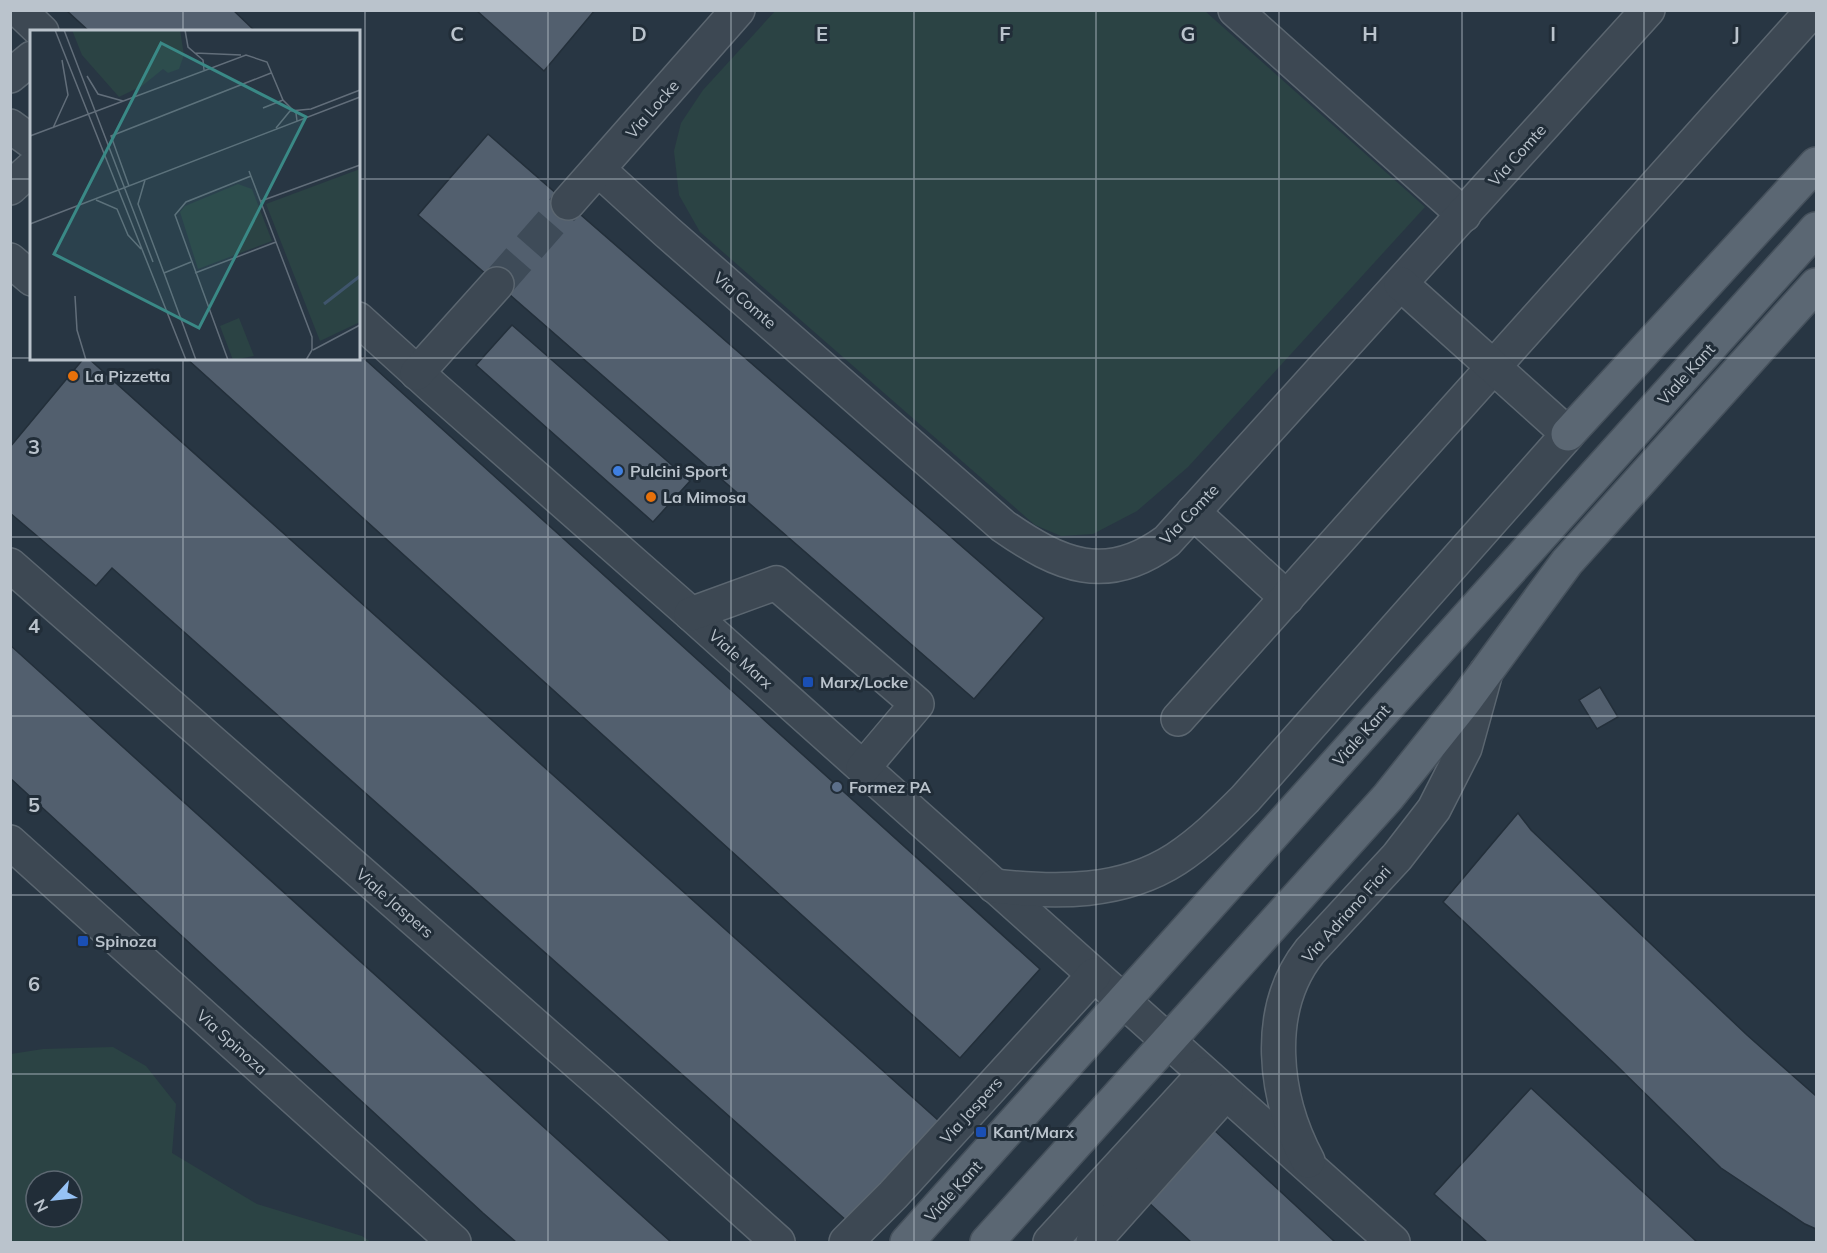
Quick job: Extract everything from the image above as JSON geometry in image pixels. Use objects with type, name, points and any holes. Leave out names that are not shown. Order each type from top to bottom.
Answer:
[{"type":"main road","points":[[1568,434],[1816,164]]},
{"type":"main road","name":"Viale Kant","points":[[907,1242],[1816,229]]},
{"type":"main road","points":[[987,1242],[1388,797],[1440,734],[1568,562],[1816,285]]},
{"type":"street","points":[[19,10],[40,30]]},
{"type":"street","points":[[1234,10],[1464,215]]},
{"type":"street","name":"Via Comte","points":[[599,170],[1003,526],[1056,558],[1078,565],[1117,565],[1152,552],[1167,541],[1648,10]]},
{"type":"street","points":[[1178,718],[1813,10]]},
{"type":"street","name":"Via Locke","points":[[568,203],[734,12]]},
{"type":"street","points":[[10,76],[30,60]]},
{"type":"street","points":[[10,126],[30,141]]},
{"type":"street","points":[[10,188],[30,170]]},
{"type":"street","points":[[417,373],[497,284]]},
{"type":"street","points":[[994,886],[1050,891],[1107,885],[1158,869],[1193,847],[1245,799],[1568,434],[1401,284]]},
{"type":"street","name":"Viale Marx","points":[[360,321],[1168,1041]]},
{"type":"street","points":[[1193,512],[1287,598]]},
{"type":"street","name":"Viale Jaspers","points":[[10,565],[611,1092],[778,1242]]},
{"type":"street","points":[[691,614],[776,583],[917,704],[863,768]]},
{"type":"street","name":"Via Adriano Fiori","points":[[1315,1173],[1290,1118],[1282,1086],[1279,1036],[1289,990],[1310,951],[1397,857],[1434,809],[1465,748],[1487,670]]},
{"type":"street","name":"Via Spinoza","points":[[10,842],[24,871],[454,1242]]},
{"type":"street","name":"Via Jaspers","points":[[846,1242],[893,1195],[1094,975]]},
{"type":"street","name":"Via Adriano Fiori","points":[[1168,1041],[1393,1242]]},
{"type":"street","points":[[1050,1242],[1215,1083]]},
{"type":"street","points":[[1094,1242],[1215,1083]]},
{"type":"green space","points":[[776,10],[1205,11],[1425,207],[1188,467],[1137,511],[1093,534],[1061,536],[1035,525],[700,232],[679,195],[674,151],[681,123],[703,90]]},
{"type":"green space","points":[[113,1047],[146,1066],[176,1104],[172,1153],[257,1204],[362,1236],[371,1242],[11,1242],[11,1054],[43,1049]]},
{"type":"building","points":[[66,10],[233,10],[254,30],[88,30]]},
{"type":"building","points":[[476,10],[595,10],[544,71]]},
{"type":"building","points":[[488,134],[1044,618],[974,699],[418,215]]},
{"type":"building","points":[[512,325],[690,481],[653,522],[476,365]]},
{"type":"building","points":[[360,355],[1040,969],[960,1058],[188,360],[360,360]]},
{"type":"building","points":[[82,360],[90,360],[939,1121],[847,1221],[112,568],[96,586],[10,513],[10,447]]},
{"type":"building","points":[[10,645],[671,1242],[516,1242],[483,1213],[10,778]]},
{"type":"building","points":[[1600,687],[1618,717],[1597,729],[1579,700]]},
{"type":"building","points":[[1518,813],[1531,830],[1747,1035],[1816,1096],[1816,1229],[1721,1168],[1615,1064],[1443,902]]},
{"type":"building","points":[[1531,1088],[1697,1242],[1487,1242],[1434,1194]]},
{"type":"building","points":[[1213,1129],[1335,1242],[1191,1242],[1147,1201]]},
{"type":"tunnel","points":[[497,284],[568,203]]},
{"type":"place","name":"La Pizzetta","points":[[73,376]]},
{"type":"place","name":"Pulcini Sport","points":[[618,471]]},
{"type":"place","name":"La Mimosa","points":[[651,497]]},
{"type":"place","name":"Marx/Locke","points":[[808,682]]},
{"type":"place","name":"Formez PA","points":[[837,787]]},
{"type":"place","name":"Spinoza","points":[[83,941]]},
{"type":"place","name":"Kant/Marx","points":[[981,1132]]}]
